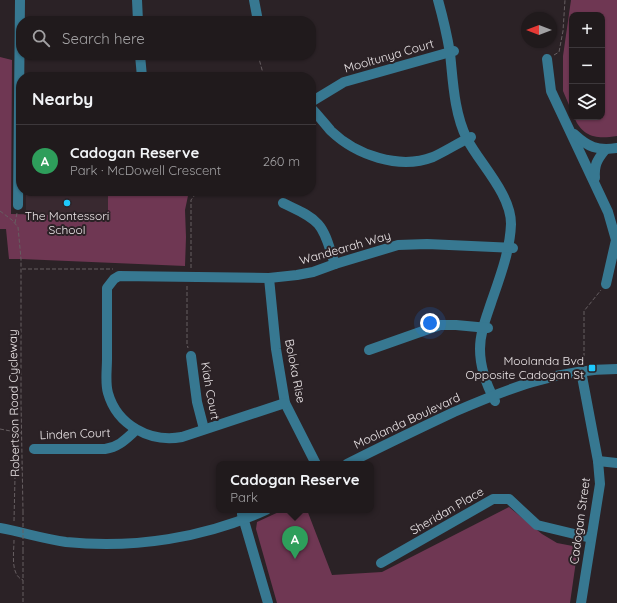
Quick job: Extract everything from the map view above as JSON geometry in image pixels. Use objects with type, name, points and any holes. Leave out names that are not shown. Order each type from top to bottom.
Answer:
[{"type":"street","points":[[20,0],[20,16]]},
{"type":"street","points":[[137,0],[138,16]]},
{"type":"street","points":[[254,0],[257,16]]},
{"type":"street","points":[[438,0],[452,52],[462,109],[469,138],[503,185],[515,216],[515,226],[504,281],[480,341],[480,355],[496,397]]},
{"type":"street","points":[[442,0],[451,30],[452,52]]},
{"type":"street","name":"Mooltunya Court","points":[[316,99],[344,82],[452,52]]},
{"type":"street","points":[[547,59],[551,91],[608,212],[616,240],[606,284]]},
{"type":"street","points":[[19,60],[19,72]]},
{"type":"street","points":[[140,60],[142,72]]},
{"type":"street","points":[[316,113],[332,131],[350,146],[386,160],[405,162],[432,157],[469,138]]},
{"type":"street","points":[[570,130],[586,145],[605,150],[617,148]]},
{"type":"street","points":[[595,183],[594,166],[605,150]]},
{"type":"street","points":[[18,196],[18,205]]},
{"type":"street","points":[[283,203],[318,223],[326,239],[335,264]]},
{"type":"street","name":"Wandearah Way","points":[[285,403],[182,436],[163,439],[136,430],[117,412],[107,391],[107,288],[114,279],[119,276],[269,278],[297,275],[313,272],[398,245],[427,244],[510,248]]},
{"type":"street","name":"Boloka Rise","points":[[269,278],[276,349],[285,403],[314,461]]},
{"type":"street","points":[[369,350],[440,325],[485,328]]},
{"type":"street","name":"Kiah Court","points":[[191,356],[197,402],[204,429]]},
{"type":"street","name":"Moolanda Boulevard","points":[[353,461],[430,423],[543,378],[582,372],[617,369]]},
{"type":"street","name":"Moolanda Boulevard","points":[[582,372],[617,375]]},
{"type":"street","name":"Cadogan Street","points":[[581,603],[600,484],[598,461],[582,372]]},
{"type":"street","name":"Moolanda Boulevard","points":[[367,461],[496,397]]},
{"type":"street","name":"Linden Court","points":[[34,449],[114,448],[136,430]]},
{"type":"street","points":[[598,461],[617,463]]},
{"type":"street","name":"Sheridan Place","points":[[381,563],[493,499],[509,499],[537,524],[591,538]]},
{"type":"street","points":[[0,522],[53,534],[93,537],[134,537],[194,528],[245,514]]},
{"type":"street","points":[[0,528],[65,542],[136,543],[172,539],[214,529],[245,514]]},
{"type":"street","points":[[245,514],[268,603]]},
{"type":"path","points":[[547,59],[559,52],[563,31],[565,0]]},
{"type":"path","points":[[259,60],[263,72]]},
{"type":"path","points":[[191,356],[187,344],[191,200],[194,196]]},
{"type":"path","points":[[15,224],[18,205]]},
{"type":"path","points":[[0,211],[15,224]]},
{"type":"path","name":"Robertson Road Cycleway","points":[[15,224],[18,227],[21,269],[23,603]]},
{"type":"path","points":[[21,269],[114,269]]},
{"type":"path","points":[[582,372],[584,311],[606,284]]},
{"type":"path","points":[[0,429],[22,433]]},
{"type":"path","points":[[14,518],[15,477],[23,466]]},
{"type":"path","points":[[14,538],[14,567],[18,578],[23,580]]},
{"type":"shaded area","points":[[571,0],[617,0],[617,136],[591,136],[582,129],[576,120],[605,120],[605,12],[569,12]]},
{"type":"shaded area","points":[[569,14],[569,105],[563,91],[563,56]]},
{"type":"shaded area","points":[[0,57],[12,60],[11,214],[108,216],[108,196],[188,196],[185,210],[185,266],[9,259],[6,229],[0,229]]},
{"type":"shaded area","name":"The Montessori School","points":[[26,196],[108,196],[108,216],[26,214]]},
{"type":"shaded area","points":[[509,507],[542,534],[557,543],[578,547],[570,603],[277,603],[256,529],[257,522],[276,513],[308,513],[332,575],[382,572]]},
{"type":"place","name":"The Montessori School","points":[[67,203]]},
{"type":"place","name":"Moolanda Bvd Opposite Cadogan St","points":[[592,368]]},
{"type":"place","name":"Cadogan Reserve","points":[[295,559]]}]
